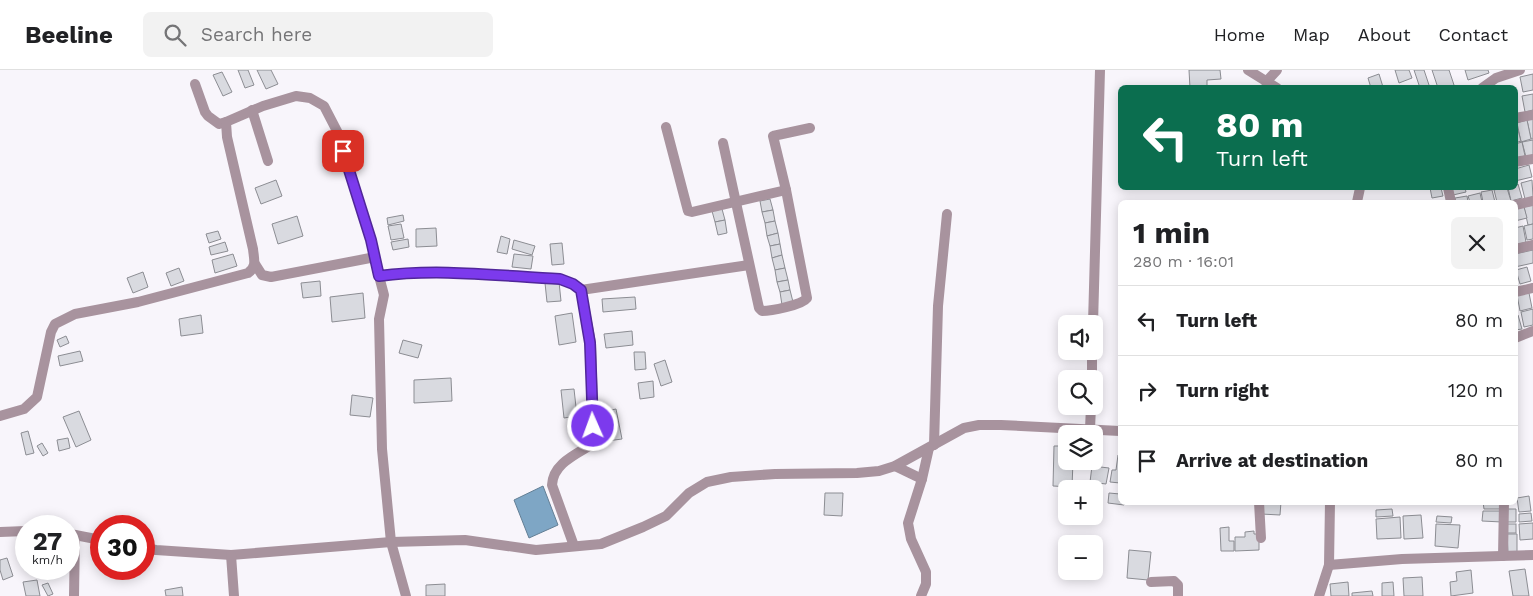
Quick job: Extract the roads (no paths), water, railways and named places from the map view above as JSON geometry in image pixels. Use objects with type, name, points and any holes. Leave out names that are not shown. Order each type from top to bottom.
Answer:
[{"type":"street","points":[[1093,315],[1100,70]]},
{"type":"street","points":[[1248,70],[1272,85]]},
{"type":"street","points":[[1266,82],[1276,70]]},
{"type":"street","points":[[1485,85],[1515,71]]},
{"type":"street","points":[[194,84],[208,116],[219,124],[252,110],[296,96],[310,98],[324,106],[338,133],[374,253],[384,295],[379,319],[382,448],[391,542],[406,596]]},
{"type":"street","points":[[252,110],[268,161]]},
{"type":"street","points":[[1518,118],[1533,115]]},
{"type":"street","points":[[226,122],[227,138],[255,264],[262,275],[271,276],[370,258],[374,253]]},
{"type":"street","points":[[666,127],[688,211],[692,212],[786,190]]},
{"type":"street","points":[[722,143],[759,308],[762,311],[801,303],[806,300],[786,190],[773,136],[810,128]]},
{"type":"street","points":[[1518,161],[1533,158]]},
{"type":"street","points":[[1518,204],[1533,201]]},
{"type":"street","points":[[921,596],[926,584],[926,572],[911,539],[908,523],[932,446],[938,306],[947,214]]},
{"type":"street","points":[[1518,248],[1533,245]]},
{"type":"street","points":[[0,416],[24,409],[37,397],[51,332],[55,324],[75,314],[138,302],[248,273],[255,264]]},
{"type":"street","points":[[581,290],[749,264]]},
{"type":"street","points":[[379,276],[400,273],[454,273],[560,279],[573,284],[581,290],[590,343],[594,443],[560,464],[552,478],[552,485],[574,546]]},
{"type":"street","points":[[1518,291],[1533,288]]},
{"type":"street","points":[[1518,337],[1533,331]]},
{"type":"street","points":[[155,550],[231,556],[391,542],[465,540],[536,550],[601,544],[642,528],[666,516],[690,493],[707,482],[731,477],[775,474],[869,472],[895,466],[964,428],[979,425],[1058,429]]},
{"type":"street","points":[[1103,430],[1118,431]]},
{"type":"street","points":[[895,466],[922,479]]},
{"type":"street","points":[[1259,505],[1261,538]]},
{"type":"street","points":[[1319,596],[1329,565],[1330,505]]},
{"type":"street","points":[[1503,556],[1504,505]]},
{"type":"street","points":[[0,532],[15,531]]},
{"type":"street","points":[[1329,565],[1402,559],[1533,555]]},
{"type":"street","points":[[231,556],[234,596]]},
{"type":"street","points":[[73,580],[74,596]]},
{"type":"street","points":[[1151,582],[1174,581],[1178,585],[1178,596]]},
{"type":"water","points":[[543,486],[558,525],[529,538],[514,500]]}]
